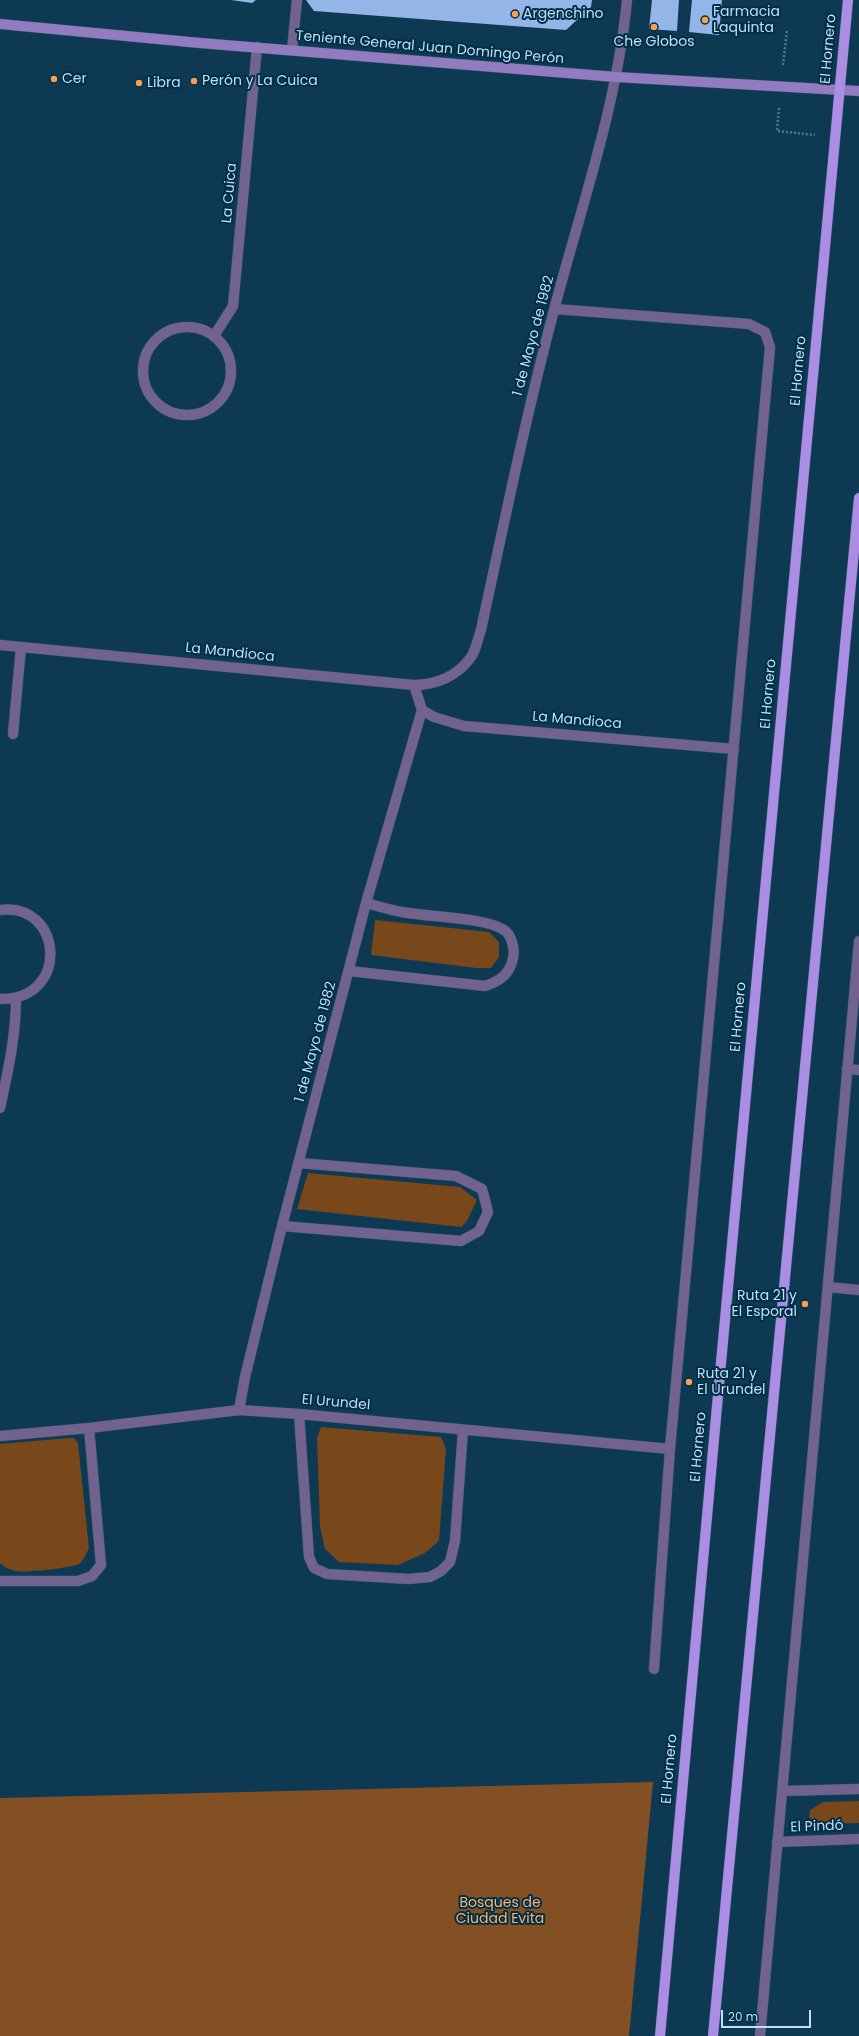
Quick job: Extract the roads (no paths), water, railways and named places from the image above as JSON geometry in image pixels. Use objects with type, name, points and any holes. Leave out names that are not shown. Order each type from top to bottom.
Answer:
[{"type":"main road","name":"El Hornero","points":[[660,2036],[718,1392],[848,0]]},
{"type":"main road","name":"Teniente General Juan Domingo Perón","points":[[0,24],[616,77],[859,90]]},
{"type":"main road","points":[[713,2036],[859,498]]},
{"type":"street","points":[[292,50],[297,0]]},
{"type":"street","name":"1 de Mayo de 1982","points":[[456,673],[472,656],[481,630],[523,431],[608,112],[623,42],[627,0]]},
{"type":"street","name":"La Cuica","points":[[214,336],[233,306],[257,47]]},
{"type":"street","name":"El Hornero","points":[[555,309],[749,324],[765,332],[770,347],[670,1449],[654,1669]]},
{"type":"street","points":[[187,326],[202,329],[214,336],[225,346],[231,360],[232,375],[228,390],[220,402],[208,411],[193,415],[178,415],[164,409],[153,400],[146,387],[143,373],[144,359],[151,346],[161,336],[173,329],[187,326]]},
{"type":"street","name":"La Mandioca","points":[[0,645],[414,685],[433,683],[456,673]]},
{"type":"street","points":[[13,734],[20,647]]},
{"type":"street","points":[[414,685],[422,710]]},
{"type":"street","name":"1 de Mayo de 1982","points":[[239,1410],[245,1377],[298,1162],[366,903],[422,710]]},
{"type":"street","name":"La Mandioca","points":[[422,710],[434,717],[464,726],[734,749]]},
{"type":"street","points":[[349,971],[485,986],[498,981],[511,969],[514,954],[511,938],[505,930],[487,923],[402,912],[366,903]]},
{"type":"street","points":[[0,910],[7,909],[21,912],[34,919],[44,929],[50,943],[52,957],[48,971],[41,983],[30,993],[16,998],[0,999]]},
{"type":"street","points":[[760,2036],[859,941]]},
{"type":"street","points":[[0,1108],[13,1047],[16,1026],[16,998]]},
{"type":"street","points":[[847,1069],[859,1070]]},
{"type":"street","points":[[282,1226],[461,1241],[479,1231],[488,1212],[482,1188],[456,1176],[298,1162]]},
{"type":"street","points":[[828,1287],[859,1290]]},
{"type":"street","name":"El Urundel","points":[[0,1436],[89,1428],[239,1410],[298,1414],[670,1449]]},
{"type":"street","points":[[298,1414],[309,1557],[314,1568],[327,1574],[409,1579],[430,1577],[441,1571],[450,1562],[455,1541],[463,1430]]},
{"type":"street","points":[[0,1581],[78,1581],[92,1576],[102,1565],[89,1428]]},
{"type":"street","points":[[782,1791],[859,1789]]},
{"type":"street","name":"El Pindó","points":[[777,1842],[859,1839]]},
{"type":"place","name":"Argenchino","points":[[515,14]]},
{"type":"place","name":"Farmacia Laquinta","points":[[705,20]]},
{"type":"place","name":"Che Globos","points":[[654,27]]},
{"type":"place","name":"Cer","points":[[54,79]]},
{"type":"place","name":"Perón y La Cuica","points":[[194,81]]},
{"type":"place","name":"Libra","points":[[139,83]]},
{"type":"place","name":"Ruta 21 y El Esporal","points":[[805,1304]]},
{"type":"place","name":"Ruta 21 y El Urundel","points":[[689,1382]]},
{"type":"park label","name":"Bosques de Ciudad Evita","points":[[500,1912]]}]
